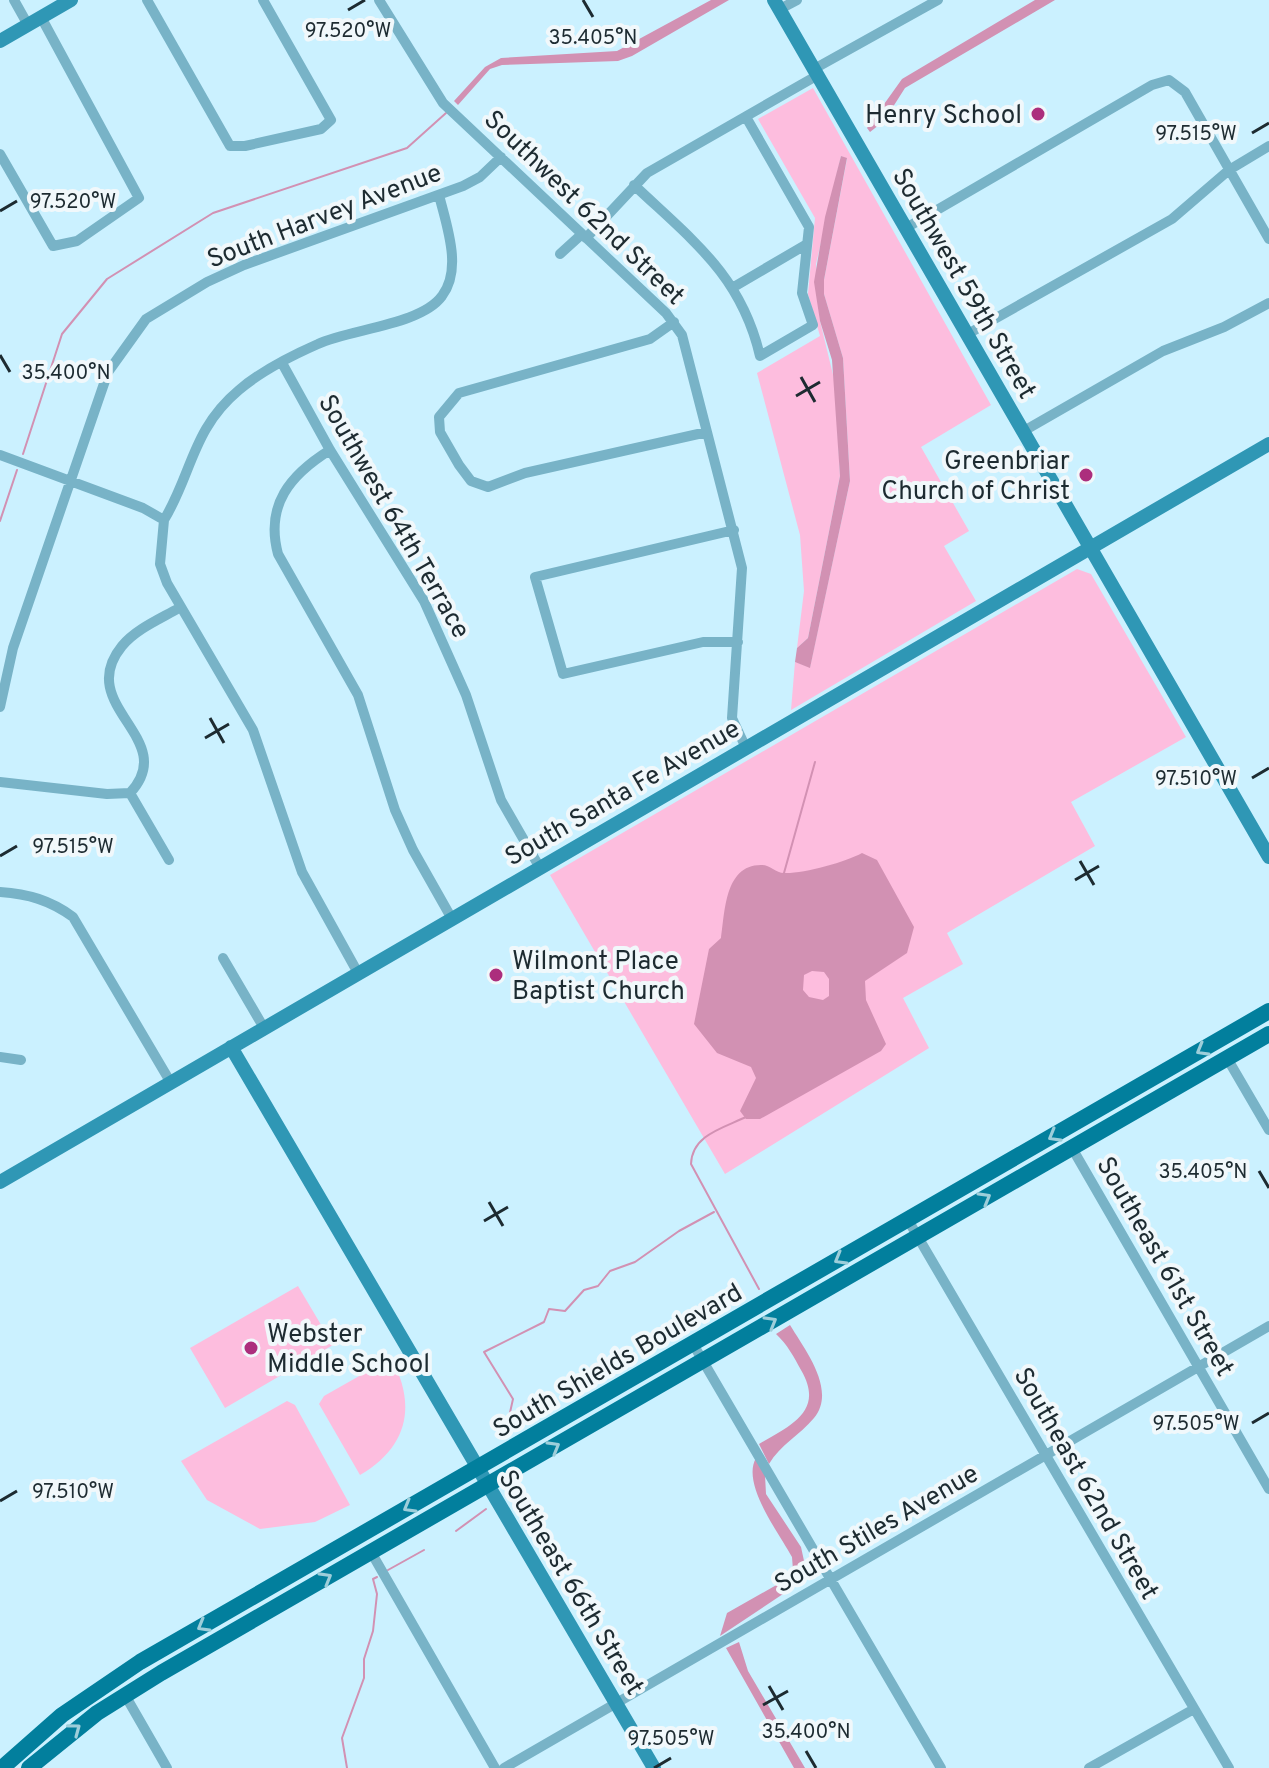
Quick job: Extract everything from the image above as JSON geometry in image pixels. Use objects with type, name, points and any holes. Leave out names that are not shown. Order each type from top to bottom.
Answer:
[{"type":"main road","points":[[0,41],[71,0]]},
{"type":"main road","name":"Southwest 59th Street","points":[[777,5],[1269,857]]},
{"type":"main road","name":"South Santa Fe Avenue","points":[[0,1182],[1269,444]]},
{"type":"main road","name":"South Shields Boulevard","points":[[2,1768],[62,1715],[115,1677],[1269,1011]]},
{"type":"main road","name":"South Shields Boulevard","points":[[29,1768],[73,1731],[125,1695],[1269,1034]]},
{"type":"main road","name":"Southeast 66th Street","points":[[231,1047],[654,1768]]},
{"type":"main road","points":[[1121,1097],[1131,1114]]},
{"type":"street","points":[[0,154],[53,246],[64,247],[139,198],[34,21],[14,0]]},
{"type":"street","points":[[147,0],[230,146],[245,146],[321,129],[331,120],[263,0]]},
{"type":"street","name":"Southwest 62nd Street","points":[[379,0],[433,92],[674,322],[685,344],[734,530],[743,580],[732,718],[746,748]]},
{"type":"street","points":[[777,5],[797,0]]},
{"type":"street","points":[[560,254],[584,236],[647,173],[746,117],[938,0]]},
{"type":"street","points":[[906,228],[1152,85],[1169,80],[1185,92],[1269,239]]},
{"type":"street","points":[[634,185],[714,260],[752,323],[760,356],[813,325],[802,293],[809,227],[746,117]]},
{"type":"street","points":[[966,335],[1172,219],[1229,170],[1269,146]]},
{"type":"street","name":"South Harvey Avenue","points":[[0,707],[13,648],[108,372],[146,319],[207,282],[244,265],[439,195],[480,177],[501,157]]},
{"type":"street","points":[[358,973],[302,872],[253,730],[179,608],[160,564],[164,520],[190,456],[207,425],[239,389],[319,343],[428,308],[443,295],[451,269],[451,240],[439,195]]},
{"type":"street","points":[[732,288],[807,244]]},
{"type":"street","points":[[1022,432],[1163,351],[1224,327],[1269,303]]},
{"type":"street","points":[[674,322],[650,339],[459,393],[439,417],[440,432],[471,481],[488,487],[525,473],[707,432]]},
{"type":"street","name":"Southwest 64th Terrace","points":[[282,363],[330,450],[424,601],[466,695],[501,800],[540,868]]},
{"type":"street","points":[[330,450],[304,467],[288,483],[273,534],[278,554],[358,695],[395,810],[413,850],[452,919]]},
{"type":"street","points":[[0,455],[143,508],[164,520]]},
{"type":"street","points":[[734,530],[535,577],[563,674],[703,642],[738,642]]},
{"type":"street","points":[[0,782],[107,794],[130,793],[145,776],[146,762],[109,687],[110,672],[123,644],[179,608]]},
{"type":"street","points":[[130,793],[169,860]]},
{"type":"street","points":[[0,892],[29,894],[56,904],[73,917],[171,1083]]},
{"type":"street","points":[[223,958],[264,1028]]},
{"type":"street","points":[[0,1057],[21,1060]]},
{"type":"street","points":[[1227,1058],[1269,1130]]},
{"type":"street","name":"Southeast 61st Street","points":[[1072,1148],[1269,1489]]},
{"type":"street","name":"Southeast 62nd Street","points":[[908,1220],[1229,1768]]},
{"type":"street","name":"South Stiles Avenue","points":[[504,1768],[1269,1326]]},
{"type":"street","points":[[693,1344],[941,1768]]},
{"type":"street","points":[[371,1552],[495,1768]]},
{"type":"street","points":[[125,1695],[167,1768]]},
{"type":"street","points":[[1089,1768],[1194,1709]]},
{"type":"shaded area","points":[[711,0],[729,0],[632,56],[618,61],[502,65],[490,69],[458,105],[454,101],[485,67],[501,58],[617,51]]},
{"type":"shaded area","points":[[1035,0],[1055,0],[905,88],[884,121],[870,132],[867,128],[902,79]]},
{"type":"shaded area","points":[[813,88],[991,405],[921,447],[969,531],[944,546],[976,601],[791,710],[795,662],[810,667],[850,481],[843,358],[824,294],[847,159],[841,156],[816,264],[820,321],[835,383],[840,476],[808,638],[797,648],[804,591],[800,535],[757,373],[820,336],[808,294],[815,218],[758,119]]},
{"type":"shaded area","points":[[841,156],[847,158],[824,294],[843,358],[850,481],[810,668],[795,662],[797,648],[808,638],[840,476],[832,360],[820,321],[814,282],[825,217]]},
{"type":"shaded area","points":[[1077,569],[1091,574],[1186,737],[1071,802],[1095,846],[947,933],[963,964],[903,998],[929,1048],[725,1174],[550,875]]},
{"type":"shaded area","points":[[862,853],[877,860],[914,927],[907,953],[865,981],[866,1000],[886,1044],[881,1051],[760,1119],[746,1119],[740,1111],[756,1078],[751,1067],[717,1053],[694,1024],[709,949],[721,938],[733,881],[749,867],[765,865],[781,873],[792,873],[824,867]],"holes":[[[812,971],[824,972],[829,979],[829,996],[823,1000],[809,997],[803,990],[804,975]]]},
{"type":"shaded area","points":[[298,1286],[333,1345],[225,1408],[190,1348]]},
{"type":"shaded area","points":[[790,1325],[816,1370],[822,1395],[814,1418],[769,1464],[759,1444],[793,1423],[807,1406],[809,1396],[801,1370],[776,1334]]},
{"type":"shaded area","points":[[391,1358],[404,1392],[403,1424],[389,1452],[360,1475],[319,1404],[324,1396]]},
{"type":"shaded area","points":[[287,1401],[295,1405],[350,1505],[315,1522],[260,1529],[207,1500],[181,1461]]},
{"type":"shaded area","points":[[756,1458],[765,1475],[766,1494],[801,1547],[806,1570],[789,1590],[720,1636],[727,1613],[787,1579],[793,1570],[792,1557],[757,1494],[753,1481]]},
{"type":"shaded area","points":[[739,1642],[748,1671],[805,1768],[794,1768],[726,1648]]},
{"type":"waterway","points":[[23,454],[62,334],[107,279],[213,213],[407,148],[446,113]]},
{"type":"waterway","points":[[0,521],[17,470]]},
{"type":"waterway","points":[[784,873],[815,762]]},
{"type":"waterway","points":[[746,1117],[703,1139],[693,1154],[691,1164],[759,1289]]},
{"type":"waterway","points":[[505,1435],[513,1399],[484,1352],[544,1322],[549,1309],[565,1311],[584,1290],[598,1286],[610,1271],[635,1262],[679,1231],[714,1212]]},
{"type":"waterway","points":[[456,1531],[486,1509]]},
{"type":"waterway","points":[[388,1570],[424,1550]]},
{"type":"waterway","points":[[347,1768],[342,1738],[364,1678],[364,1659],[373,1631],[377,1594],[373,1579],[377,1577]]},
{"type":"place","name":"Henry School","points":[[1038,114]]},
{"type":"place","name":"Greenbriar Church of Christ","points":[[1086,475]]},
{"type":"place","name":"Wilmont Place Baptist Church","points":[[496,975]]},
{"type":"place","name":"Webster Middle School","points":[[251,1348]]}]
